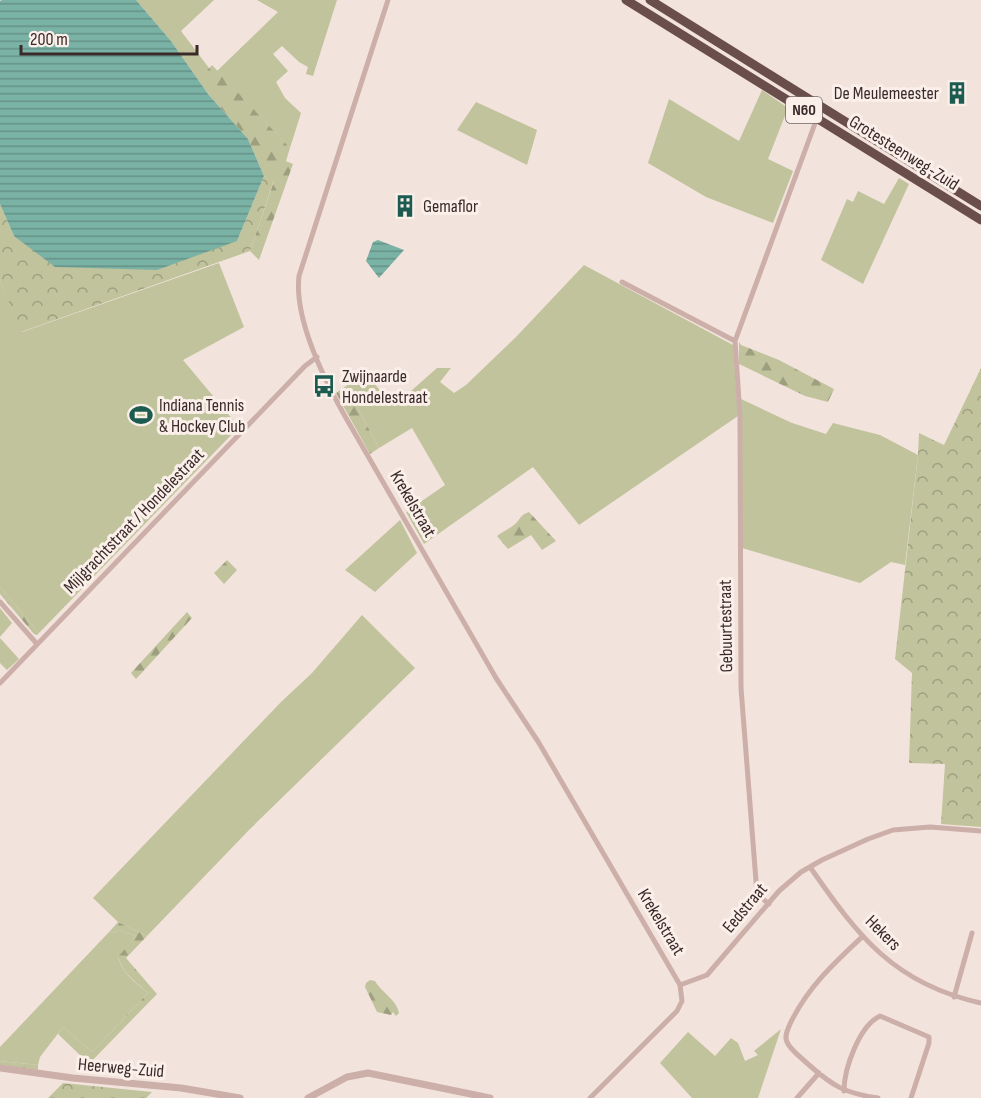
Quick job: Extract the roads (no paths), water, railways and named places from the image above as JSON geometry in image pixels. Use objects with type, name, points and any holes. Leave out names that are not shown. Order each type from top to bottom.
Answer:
[{"type":"highway","name":"Grotesteenweg-Zuid","points":[[626,0],[981,220]]},
{"type":"highway","name":"Grotesteenweg-Zuid","points":[[650,0],[981,206]]},
{"type":"street","name":"Krekelstraat","points":[[388,0],[299,276],[297,292],[317,357],[328,385],[346,418],[496,678],[539,743],[680,985]]},
{"type":"street","name":"Gebuurtestraat","points":[[769,904],[757,894],[741,688],[740,416],[735,341],[817,118]]},
{"type":"street","points":[[622,282],[735,341]]},
{"type":"street","name":"Mijlgrachtstraat / Hondelestraat","points":[[0,683],[260,412],[305,366],[317,357]]},
{"type":"street","points":[[0,602],[37,645]]},
{"type":"street","name":"Eedstraat","points":[[680,985],[707,975],[792,879],[810,867],[855,844],[894,830],[930,827],[981,831]]},
{"type":"street","name":"Hekers","points":[[810,867],[863,936],[894,965],[920,982],[954,997],[981,1004]]},
{"type":"street","points":[[954,997],[972,933]]},
{"type":"street","points":[[863,936],[833,963],[807,993],[798,1006],[788,1030],[787,1042],[819,1073],[844,1091],[878,1098]]},
{"type":"street","points":[[590,1098],[677,1011],[681,1001],[680,985]]},
{"type":"street","points":[[844,1091],[844,1079],[860,1035],[867,1024],[880,1016],[929,1037],[910,1098]]},
{"type":"street","name":"Heerweg-Zuid","points":[[0,1068],[73,1078],[181,1088],[240,1098]]},
{"type":"street","points":[[308,1098],[347,1077],[368,1073],[490,1098]]},
{"type":"street","points":[[796,1098],[819,1073]]},
{"type":"water","points":[[136,0],[171,41],[208,94],[248,139],[264,176],[237,241],[157,270],[55,267],[14,236],[0,204],[0,1]]},
{"type":"water","points":[[378,240],[404,250],[379,278],[366,261],[373,242]]},
{"type":"place","name":"De Meulemeester","points":[[957,93]]},
{"type":"place","name":"Gemaflor","points":[[405,206]]},
{"type":"place","name":"Zwijnaarde Hondelestraat","points":[[324,386]]},
{"type":"place","name":"Indiana Tennis & Hockey Club","points":[[141,415]]}]
